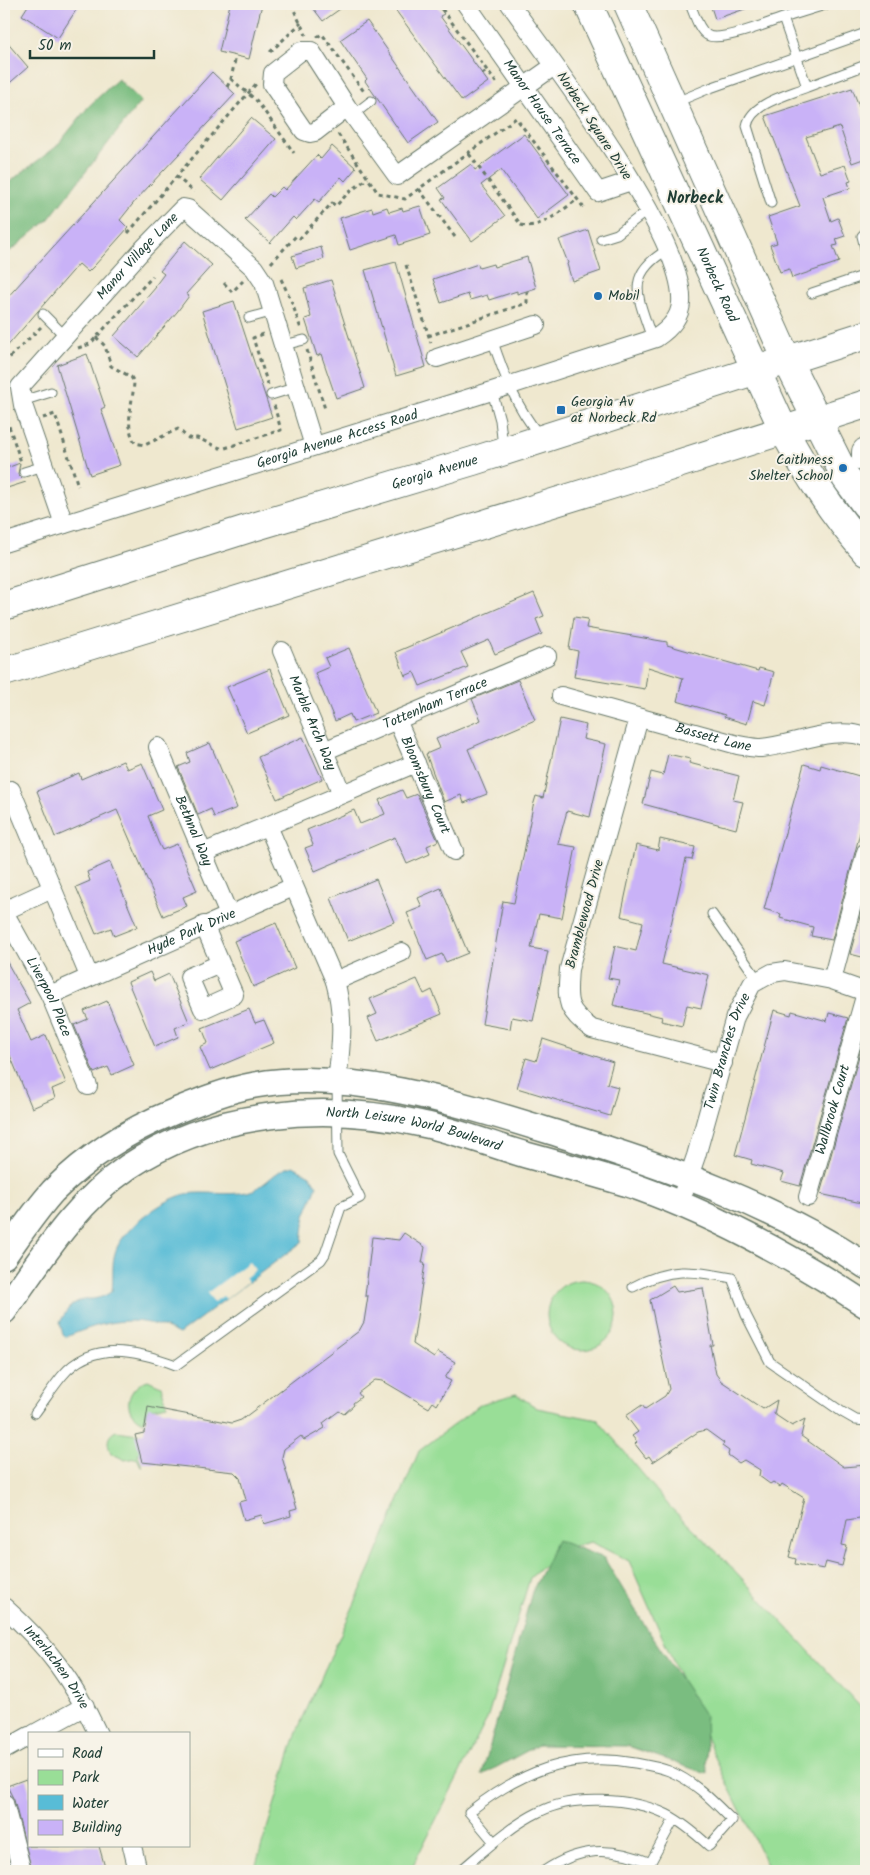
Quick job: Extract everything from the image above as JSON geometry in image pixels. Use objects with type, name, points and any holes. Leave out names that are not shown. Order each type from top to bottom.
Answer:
[{"type":"main road","name":"Norbeck Road","points":[[588,4],[784,431],[808,476],[835,515],[866,552]]},
{"type":"main road","points":[[628,4],[674,103],[787,360],[846,478],[866,505]]},
{"type":"main road","name":"Georgia Avenue","points":[[4,606],[250,528],[503,451],[866,335]]},
{"type":"main road","points":[[4,672],[866,404]]},
{"type":"main road","points":[[866,452],[866,458]]},
{"type":"street","name":"Manor House Terrace","points":[[466,4],[598,192],[630,181]]},
{"type":"street","points":[[510,4],[554,66]]},
{"type":"street","name":"Norbeck Square Drive","points":[[350,111],[310,134],[304,130],[272,84],[273,73],[302,51],[311,51],[350,111],[396,175],[399,176],[554,66],[648,210],[674,264],[681,304],[668,330]]},
{"type":"street","name":"Manor Village Lane","points":[[29,399],[20,387],[70,343],[144,248],[183,208],[188,209],[254,268],[264,284],[267,313],[284,346],[314,446]]},
{"type":"street","points":[[435,353],[492,339],[536,325]]},
{"type":"street","name":"Georgia Avenue Access Road","points":[[4,543],[500,389],[652,339],[668,330]]},
{"type":"street","points":[[29,399],[44,466],[64,524]]},
{"type":"street","name":"Marble Arch Way","points":[[282,652],[342,794]]},
{"type":"street","name":"Tottenham Terrace","points":[[324,751],[547,656]]},
{"type":"street","name":"Bassett Lane","points":[[561,696],[738,745],[761,748],[829,735],[857,734],[866,737]]},
{"type":"street","name":"Bramblewood Drive","points":[[639,718],[569,969],[567,1002],[581,1021],[592,1029],[723,1063]]},
{"type":"street","name":"Bloomsbury Court","points":[[397,720],[454,851]]},
{"type":"street","name":"Bethnal Way","points":[[158,747],[229,915]]},
{"type":"street","points":[[203,853],[416,763]]},
{"type":"street","points":[[11,790],[89,976]]},
{"type":"street","points":[[268,826],[335,981],[341,1004],[342,1027],[337,1082]]},
{"type":"street","points":[[832,980],[866,852]]},
{"type":"street","name":"Hyde Park Drive","points":[[50,995],[89,976],[293,887]]},
{"type":"street","points":[[4,911],[52,889]]},
{"type":"street","name":"Liverpool Place","points":[[4,911],[50,995],[88,1086]]},
{"type":"street","points":[[204,925],[220,964]]},
{"type":"street","points":[[335,981],[402,952]]},
{"type":"street","name":"Twin Branches Drive","points":[[679,1205],[690,1176],[735,1017],[752,984],[772,973],[785,971],[832,980],[866,992]]},
{"type":"street","name":"Wallbrook Court","points":[[808,1197],[866,992]]},
{"type":"street","points":[[4,1256],[53,1192],[85,1163],[149,1122],[203,1100],[255,1085],[295,1081],[337,1082],[395,1090],[476,1108],[690,1176],[785,1220],[866,1266]]},
{"type":"street","name":"North Leisure World Boulevard","points":[[4,1311],[48,1247],[87,1201],[130,1166],[180,1141],[223,1126],[258,1117],[336,1112],[384,1116],[425,1124],[626,1184],[679,1205],[768,1247],[866,1305]]},
{"type":"street","name":"Interlachen Drive","points":[[4,1607],[42,1643],[70,1681],[85,1706],[97,1732]]},
{"type":"street","points":[[38,1732],[85,1706]]},
{"type":"street","points":[[4,1750],[28,1737]]},
{"type":"street","points":[[4,1802],[22,1871]]},
{"type":"street","points":[[132,1848],[138,1871]]},
{"type":"lane","points":[[690,4],[698,23],[707,35],[718,38],[828,4]]},
{"type":"lane","points":[[783,18],[807,87]]},
{"type":"lane","points":[[674,103],[797,56],[866,33]]},
{"type":"lane","points":[[771,203],[747,126],[748,117],[756,109],[866,65]]},
{"type":"lane","points":[[350,111],[371,101]]},
{"type":"lane","points":[[601,239],[616,234],[648,210]]},
{"type":"lane","points":[[866,232],[862,236],[866,252]]},
{"type":"lane","points":[[652,339],[639,298],[638,278],[650,260],[667,250]]},
{"type":"lane","points":[[812,293],[866,275]]},
{"type":"lane","points":[[249,318],[267,313]]},
{"type":"lane","points":[[46,317],[70,343]]},
{"type":"lane","points":[[492,339],[500,389],[503,451]]},
{"type":"lane","points":[[284,346],[304,340]]},
{"type":"lane","points":[[271,395],[297,387]]},
{"type":"lane","points":[[500,389],[542,438]]},
{"type":"lane","points":[[29,399],[51,392]]},
{"type":"lane","points":[[24,472],[44,466]]},
{"type":"lane","points":[[712,914],[758,980]]},
{"type":"lane","points":[[35,1413],[63,1374],[78,1363],[93,1356],[127,1350],[176,1365],[326,1254],[340,1207],[360,1198],[338,1154],[337,1082]]},
{"type":"lane","points":[[632,1287],[663,1273],[700,1271],[732,1278],[746,1315],[770,1362],[842,1412],[856,1420],[866,1421]]},
{"type":"lane","points":[[460,1871],[494,1842],[540,1811],[579,1801],[629,1802],[666,1814],[692,1831],[708,1846],[732,1820],[708,1796],[668,1770],[623,1761],[576,1759],[519,1778],[490,1795],[469,1812],[494,1842]]},
{"type":"lane","points":[[544,1871],[558,1861],[575,1854],[594,1851],[628,1854],[648,1867],[674,1819]]},
{"type":"path","points":[[442,9],[497,84]]},
{"type":"path","points":[[227,87],[231,79],[235,60]]},
{"type":"path","points":[[482,74],[487,71]]},
{"type":"path","points":[[231,79],[257,101],[294,153]]},
{"type":"path","points":[[128,232],[258,82]]},
{"type":"path","points":[[338,134],[378,193],[405,199],[516,118],[584,208]]},
{"type":"path","points":[[469,154],[521,225],[532,227],[578,199]]},
{"type":"path","points":[[271,263],[296,236],[300,238],[332,203],[336,206],[347,194],[368,178]]},
{"type":"path","points":[[419,189],[455,237]]},
{"type":"path","points":[[406,265],[435,353]]},
{"type":"path","points":[[70,343],[90,344],[153,276]]},
{"type":"path","points":[[96,337],[105,346],[111,366],[132,377],[134,382],[129,425],[130,434],[135,443],[145,445],[178,429],[188,438],[197,438],[220,448],[281,430],[253,338],[266,333],[267,313],[243,281],[232,292],[224,284]]},
{"type":"path","points":[[428,336],[528,304],[527,291]]},
{"type":"path","points":[[4,363],[46,317]]},
{"type":"path","points":[[29,399],[42,418],[55,414],[78,486]]},
{"type":"path","points":[[4,411],[24,472]]},
{"type":"green space","points":[[118,79],[141,101],[48,220],[4,256],[4,186],[56,147],[89,106]]},
{"type":"green space","points":[[582,1280],[601,1286],[611,1296],[617,1315],[611,1334],[601,1344],[582,1350],[563,1344],[553,1334],[547,1315],[553,1296],[563,1286]]},
{"type":"green space","points":[[148,1380],[161,1386],[167,1405],[148,1409],[143,1422],[131,1412],[129,1400],[135,1388]]},
{"type":"green space","points":[[516,1394],[537,1408],[598,1420],[670,1507],[723,1558],[866,1713],[866,1871],[770,1871],[722,1773],[629,1561],[591,1542],[562,1549],[530,1578],[487,1719],[410,1871],[254,1871],[297,1731],[372,1565],[419,1451],[481,1404]]},
{"type":"green space","points":[[116,1431],[146,1435],[147,1451],[138,1454],[142,1468],[137,1458],[125,1460],[111,1453],[108,1440],[110,1435]]},
{"type":"green space","points":[[557,1540],[604,1558],[642,1621],[705,1716],[707,1774],[628,1746],[538,1745],[482,1775],[532,1592]]},
{"type":"water","points":[[293,1166],[310,1175],[317,1186],[305,1216],[302,1242],[179,1334],[150,1323],[122,1321],[95,1326],[66,1337],[63,1335],[60,1323],[72,1305],[84,1300],[104,1296],[112,1291],[116,1250],[120,1241],[145,1216],[166,1202],[186,1194],[232,1194],[254,1190],[280,1171]]},
{"type":"pier","points":[[249,1262],[255,1270],[245,1278],[248,1282],[226,1299],[223,1296],[214,1302],[207,1293]]},
{"type":"building","points":[[29,4],[80,4],[58,38],[22,15]]},
{"type":"building","points":[[230,4],[262,4],[249,59],[219,52]]},
{"type":"building","points":[[310,4],[347,4],[323,21]]},
{"type":"building","points":[[391,4],[436,4],[444,14],[440,16],[488,82],[462,101]]},
{"type":"building","points":[[710,4],[753,4],[754,6],[715,19]]},
{"type":"building","points":[[367,21],[438,122],[408,143],[365,81],[367,79],[340,40]]},
{"type":"building","points":[[4,39],[28,67],[4,88]]},
{"type":"building","points":[[212,72],[235,94],[136,200],[120,220],[128,228],[95,265],[88,272],[79,264],[4,350],[4,301]]},
{"type":"building","points":[[852,88],[864,119],[866,118],[866,158],[852,163],[840,127],[806,137],[820,173],[845,165],[851,181],[848,182],[850,188],[823,197],[831,221],[838,218],[845,236],[836,239],[838,245],[833,246],[839,262],[792,278],[789,269],[780,272],[770,245],[777,243],[768,217],[800,206],[765,116]]},
{"type":"building","points":[[251,118],[276,139],[223,200],[199,179]]},
{"type":"building","points":[[524,134],[569,195],[537,219],[501,170],[481,185],[505,216],[472,241],[441,199],[445,198],[438,188],[471,164],[475,170]]},
{"type":"building","points":[[332,146],[356,168],[345,181],[341,177],[319,202],[315,199],[296,220],[293,217],[270,243],[245,220],[269,194],[272,197],[282,187],[285,190],[317,155],[321,159]]},
{"type":"building","points":[[420,206],[430,235],[399,245],[396,235],[350,250],[340,218],[372,208],[373,212],[387,207],[389,212],[402,208],[403,211]]},
{"type":"building","points":[[588,230],[601,271],[572,281],[568,263],[559,240]]},
{"type":"building","points":[[185,241],[212,265],[186,294],[189,296],[177,312],[138,357],[114,336],[156,287],[164,274],[160,271]]},
{"type":"building","points":[[321,247],[324,259],[296,268],[292,256]]},
{"type":"building","points":[[527,257],[536,288],[517,294],[517,291],[489,300],[487,295],[470,300],[468,294],[441,303],[433,279],[478,264],[479,268],[493,264],[494,267]]},
{"type":"building","points":[[396,262],[426,367],[396,376],[365,270]]},
{"type":"building","points":[[331,280],[365,388],[336,398],[321,354],[317,356],[305,319],[311,317],[304,288]]},
{"type":"building","points":[[234,301],[272,417],[238,428],[202,311]]},
{"type":"building","points":[[87,354],[105,407],[101,409],[120,465],[90,475],[57,365]]},
{"type":"building","points":[[20,463],[18,474],[26,482],[4,489],[4,469]]},
{"type":"building","points":[[534,593],[544,616],[536,619],[542,634],[495,654],[489,640],[461,652],[468,667],[420,686],[414,672],[405,676],[396,652]]},
{"type":"building","points":[[574,617],[588,619],[586,628],[667,642],[667,645],[758,671],[759,668],[774,672],[765,705],[753,701],[747,724],[724,717],[725,715],[677,701],[683,678],[648,667],[645,689],[574,677],[578,651],[569,649]]},
{"type":"building","points":[[349,648],[376,713],[353,722],[350,714],[335,721],[315,673],[329,667],[325,658]]},
{"type":"building","points":[[270,669],[289,715],[247,733],[227,687]]},
{"type":"building","points":[[518,680],[535,720],[468,749],[487,794],[464,803],[461,795],[444,802],[426,754],[440,748],[436,739],[481,720],[472,699]]},
{"type":"building","points":[[560,719],[586,725],[583,739],[606,744],[590,817],[567,811],[558,844],[576,847],[562,918],[539,914],[531,948],[548,951],[533,1021],[512,1017],[510,1029],[482,1024],[503,901],[514,903],[533,806],[536,796],[543,798]]},
{"type":"building","points":[[303,737],[322,779],[277,799],[258,757]]},
{"type":"building","points":[[210,743],[237,808],[214,817],[211,809],[198,815],[178,767],[190,762],[187,753]]},
{"type":"building","points":[[668,754],[690,759],[689,763],[739,776],[733,800],[743,802],[736,829],[643,804],[651,772],[663,775]]},
{"type":"building","points":[[123,761],[127,769],[142,763],[162,810],[148,816],[158,842],[162,850],[177,844],[197,891],[183,897],[187,906],[163,916],[117,810],[55,837],[37,791],[79,773],[81,779]]},
{"type":"building","points":[[804,764],[820,769],[821,765],[866,778],[866,810],[832,940],[811,936],[813,927],[780,918],[781,914],[764,909]]},
{"type":"building","points":[[402,790],[406,798],[417,794],[438,841],[427,846],[430,854],[407,864],[395,837],[315,871],[305,848],[313,845],[307,830],[354,810],[360,824],[385,814],[379,800]]},
{"type":"building","points":[[660,839],[695,847],[692,860],[686,859],[662,964],[709,975],[701,1008],[687,1005],[682,1026],[661,1021],[662,1017],[613,1005],[619,980],[608,978],[615,946],[636,951],[643,922],[621,916],[636,845],[658,850]]},
{"type":"building","points":[[110,862],[137,927],[114,936],[111,928],[96,934],[76,887],[90,881],[87,872]]},
{"type":"building","points":[[376,879],[394,922],[348,941],[331,898]]},
{"type":"building","points":[[441,888],[468,953],[446,962],[442,954],[427,960],[407,913],[422,907],[418,898]]},
{"type":"building","points":[[866,894],[866,958],[850,954]]},
{"type":"building","points":[[276,923],[295,968],[253,987],[234,941]]},
{"type":"building","points":[[4,957],[30,1003],[17,1010],[31,1042],[46,1035],[66,1083],[52,1089],[55,1098],[32,1108],[4,1041]]},
{"type":"building","points":[[150,972],[154,981],[169,974],[189,1022],[175,1028],[178,1037],[155,1047],[128,982]]},
{"type":"building","points":[[417,979],[424,994],[432,990],[442,1014],[378,1041],[368,1018],[377,1014],[370,999]]},
{"type":"building","points":[[107,1001],[134,1065],[112,1075],[108,1067],[94,1073],[74,1025],[88,1019],[84,1011]]},
{"type":"building","points":[[249,1009],[255,1023],[264,1020],[274,1043],[210,1070],[200,1047],[208,1043],[202,1028]]},
{"type":"building","points":[[774,1010],[791,1015],[792,1011],[827,1021],[829,1013],[848,1018],[800,1186],[781,1181],[784,1173],[751,1164],[752,1160],[735,1155]]},
{"type":"building","points":[[866,1031],[866,1204],[820,1194]]},
{"type":"building","points":[[543,1039],[613,1062],[607,1084],[618,1087],[610,1116],[517,1088],[526,1058],[536,1061]]},
{"type":"building","points":[[404,1233],[425,1247],[422,1263],[425,1263],[413,1344],[434,1358],[438,1352],[455,1362],[445,1378],[451,1381],[437,1405],[433,1402],[429,1408],[383,1381],[375,1380],[358,1393],[361,1397],[344,1414],[339,1411],[323,1423],[325,1428],[304,1440],[301,1436],[284,1449],[282,1457],[297,1509],[290,1511],[291,1516],[264,1524],[261,1515],[244,1520],[239,1502],[246,1500],[240,1478],[234,1472],[142,1462],[135,1435],[144,1433],[148,1407],[232,1423],[241,1420],[359,1331],[364,1322],[368,1296],[365,1296],[372,1237],[399,1240]]},
{"type":"building","points":[[673,1286],[677,1292],[703,1288],[713,1345],[710,1345],[716,1374],[721,1381],[763,1409],[777,1400],[774,1414],[792,1426],[805,1419],[801,1436],[844,1467],[866,1465],[866,1517],[847,1520],[842,1545],[847,1546],[842,1566],[826,1562],[824,1569],[795,1564],[796,1559],[789,1557],[804,1498],[782,1484],[780,1487],[773,1482],[770,1484],[759,1476],[760,1470],[744,1460],[739,1463],[728,1455],[729,1451],[722,1446],[724,1443],[706,1430],[698,1432],[653,1462],[649,1456],[646,1458],[635,1444],[637,1442],[632,1436],[638,1432],[626,1416],[642,1405],[645,1409],[665,1396],[669,1389],[650,1300]]},
{"type":"building","points":[[26,1779],[28,1786],[28,1848],[100,1848],[106,1871],[32,1871],[14,1800],[7,1786]]},
{"type":"building","points":[[9,1862],[11,1871],[4,1871],[4,1863]]},
{"type":"place","name":"Mobil","points":[[598,296]]},
{"type":"place","name":"Georgia Av at Norbeck Rd","points":[[561,410]]},
{"type":"place","name":"Caithness Shelter School","points":[[843,468]]},
{"type":"district","name":"Norbeck","points":[[695,198]]}]
